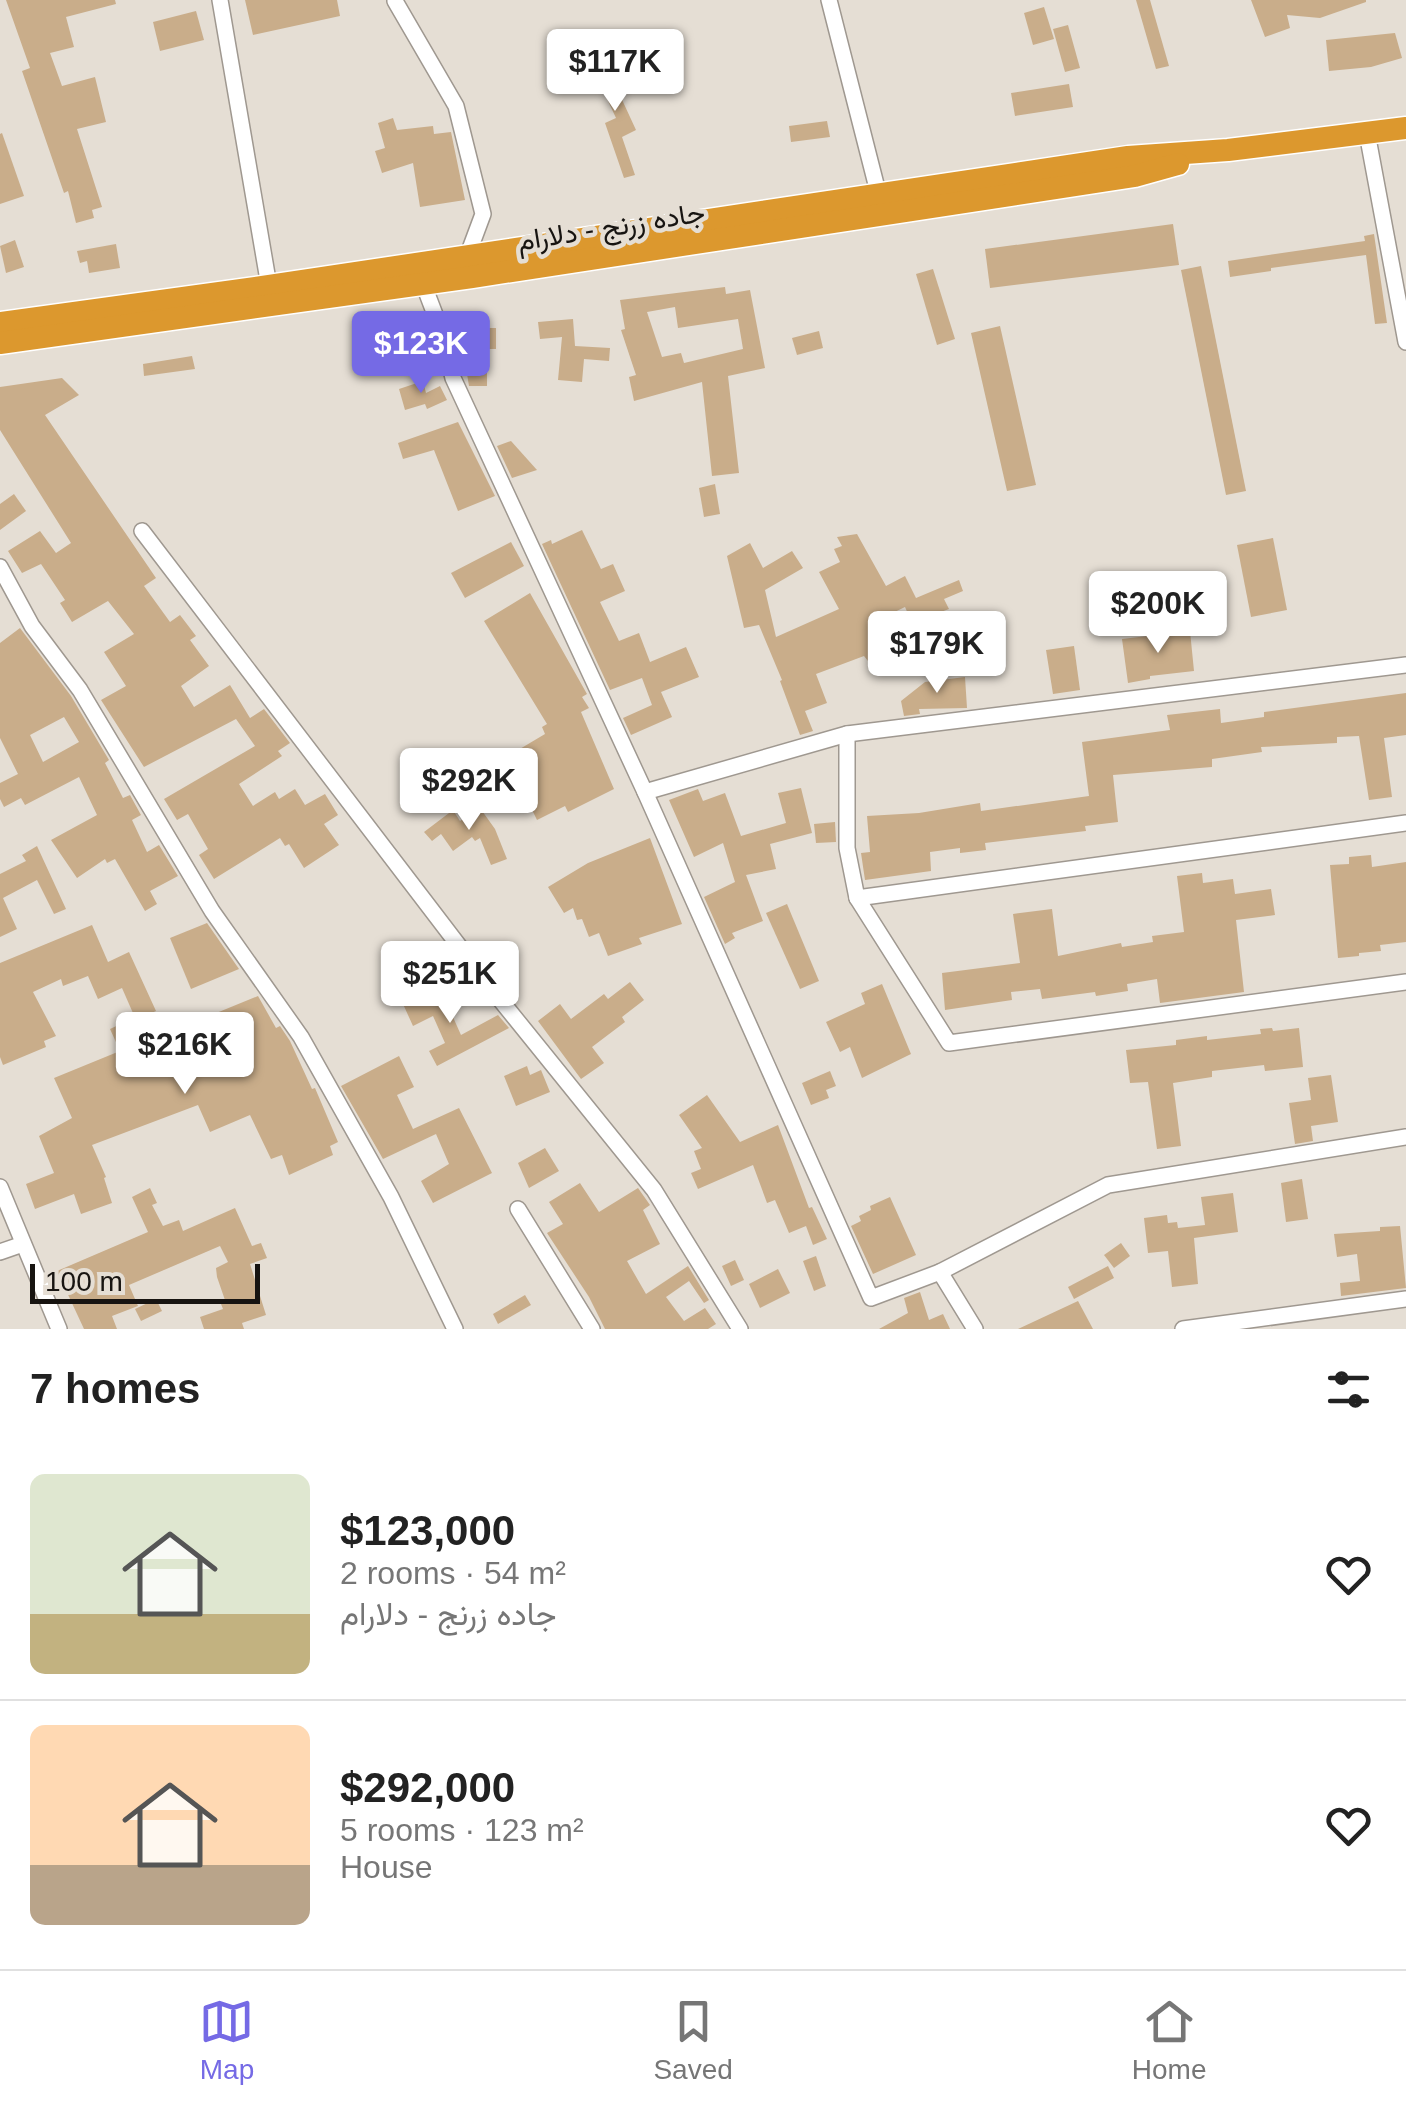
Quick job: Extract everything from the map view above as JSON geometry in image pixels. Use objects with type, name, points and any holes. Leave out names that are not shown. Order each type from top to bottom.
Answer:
[{"type":"highway","name":"جاده زرنج - دلارام","points":[[0,344],[423,283],[469,267],[1128,157],[1228,150],[1406,128]]},
{"type":"highway","name":"جاده زرنج - دلارام","points":[[0,323],[269,286],[469,267],[1134,176],[1228,150]]},
{"type":"street","points":[[220,0],[269,286]]},
{"type":"street","points":[[829,0],[879,196]]},
{"type":"street","points":[[395,1],[456,106],[484,214],[469,267]]},
{"type":"street","points":[[1368,134],[1406,342]]},
{"type":"street","points":[[423,283],[442,333],[452,378],[645,792],[871,1298],[940,1272],[1108,1184],[1406,1137]]},
{"type":"street","points":[[142,531],[498,997],[654,1190],[740,1329]]},
{"type":"street","points":[[0,568],[32,626],[80,690],[212,912],[300,1038],[391,1197],[454,1329]]},
{"type":"street","points":[[645,792],[847,734],[1406,665]]},
{"type":"street","points":[[847,734],[847,848],[857,898],[948,1043],[1406,982]]},
{"type":"street","points":[[857,898],[1406,824]]},
{"type":"street","points":[[0,1187],[58,1329]]},
{"type":"street","points":[[518,1209],[592,1329]]},
{"type":"street","points":[[0,1252],[23,1244]]},
{"type":"street","points":[[940,1272],[975,1329]]},
{"type":"street","points":[[1183,1329],[1406,1300]]},
{"type":"building","points":[[6,0],[115,0],[116,4],[66,17],[74,47],[50,53],[62,86],[95,77],[106,122],[77,129],[102,207],[92,210],[94,218],[76,223],[68,191],[64,193],[22,71],[30,68]]},
{"type":"building","points":[[245,0],[337,0],[340,16],[253,35]]},
{"type":"building","points":[[1136,0],[1150,0],[1169,66],[1156,69]]},
{"type":"building","points":[[1251,0],[1366,2],[1320,18],[1287,15],[1290,28],[1265,37]]},
{"type":"building","points":[[1044,7],[1054,39],[1033,45],[1024,13]]},
{"type":"building","points":[[196,11],[204,40],[160,51],[153,22]]},
{"type":"building","points":[[1068,25],[1080,68],[1065,72],[1053,29]]},
{"type":"building","points":[[1395,33],[1402,58],[1371,67],[1329,71],[1326,40]]},
{"type":"building","points":[[600,52],[636,130],[622,137],[635,175],[624,178],[605,123],[616,118],[588,58]]},
{"type":"building","points":[[1069,84],[1073,107],[1015,116],[1011,93]]},
{"type":"building","points":[[393,118],[397,130],[433,126],[434,134],[451,132],[465,200],[420,207],[413,163],[382,173],[375,151],[385,148],[378,123]]},
{"type":"building","points":[[827,121],[830,137],[791,142],[789,126]]},
{"type":"building","points":[[0,134],[24,196],[0,204]]},
{"type":"building","points":[[1173,224],[1179,265],[990,288],[985,249]]},
{"type":"building","points":[[1374,234],[1387,323],[1375,324],[1366,255],[1230,277],[1228,261],[1365,241],[1364,236]]},
{"type":"building","points":[[15,240],[24,267],[6,273],[0,246]]},
{"type":"building","points":[[116,244],[120,268],[89,273],[87,261],[80,263],[77,251]]},
{"type":"building","points":[[1201,266],[1246,491],[1226,495],[1181,270]]},
{"type":"building","points":[[933,269],[955,339],[937,345],[916,274]]},
{"type":"building","points":[[725,287],[726,294],[750,290],[765,368],[728,376],[739,473],[712,476],[702,382],[634,401],[629,377],[636,375],[621,330],[625,329],[620,300]],"holes":[[[675,307],[678,328],[738,319],[743,349],[684,363],[681,353],[662,357],[647,312]]]},
{"type":"building","points":[[573,319],[575,346],[610,348],[609,361],[584,359],[582,382],[558,380],[562,337],[540,339],[538,322]]},
{"type":"building","points":[[1000,326],[1036,485],[1007,491],[971,333]]},
{"type":"building","points":[[481,328],[496,328],[496,349],[481,349]]},
{"type":"building","points":[[819,331],[823,348],[797,355],[792,338]]},
{"type":"building","points":[[418,332],[422,361],[371,368],[366,339]]},
{"type":"building","points":[[192,356],[195,369],[144,376],[143,364]]},
{"type":"building","points":[[487,361],[487,386],[469,386],[466,368]]},
{"type":"building","points":[[62,378],[79,395],[45,415],[156,578],[144,586],[170,622],[180,615],[196,636],[190,640],[209,666],[181,686],[194,707],[230,685],[250,718],[264,709],[290,743],[278,751],[282,756],[239,784],[253,806],[275,792],[279,799],[295,789],[305,805],[325,794],[338,815],[324,824],[339,845],[304,868],[289,844],[285,846],[280,838],[214,879],[199,855],[208,849],[188,814],[177,820],[164,799],[255,746],[236,719],[144,767],[101,700],[126,686],[104,652],[134,634],[108,601],[72,622],[60,603],[65,600],[41,564],[22,573],[8,551],[40,531],[56,553],[71,543],[0,430],[0,387]]},
{"type":"building","points":[[423,381],[426,393],[440,386],[447,400],[427,409],[425,404],[405,410],[399,389]]},
{"type":"building","points":[[458,422],[495,496],[458,511],[434,450],[403,459],[398,443]]},
{"type":"building","points":[[511,441],[537,470],[512,478],[497,446]]},
{"type":"building","points":[[715,484],[720,514],[704,517],[699,488]]},
{"type":"building","points":[[14,494],[26,511],[0,530],[0,504]]},
{"type":"building","points":[[582,530],[601,569],[613,564],[625,591],[600,602],[619,641],[639,633],[650,662],[686,647],[699,677],[661,692],[672,717],[631,735],[623,718],[652,705],[642,678],[610,690],[542,544],[551,540],[552,544]]},
{"type":"building","points":[[857,534],[886,586],[905,576],[916,598],[959,580],[963,591],[944,599],[949,609],[938,613],[942,621],[916,632],[905,607],[878,620],[884,631],[876,635],[896,667],[880,676],[864,656],[816,674],[827,703],[805,711],[813,731],[800,735],[759,625],[744,628],[727,556],[750,543],[763,568],[792,551],[803,568],[765,590],[776,637],[839,609],[819,572],[840,562],[834,549],[842,546],[837,537]]},
{"type":"building","points":[[1273,538],[1287,610],[1251,617],[1237,545]]},
{"type":"building","points":[[511,542],[524,566],[465,598],[451,573]]},
{"type":"building","points":[[530,593],[587,694],[582,697],[589,708],[581,712],[614,789],[568,812],[565,806],[537,820],[518,781],[482,796],[470,767],[496,756],[498,762],[545,734],[542,727],[547,724],[484,621]]},
{"type":"building","points":[[20,628],[71,696],[109,760],[105,763],[123,798],[130,795],[141,815],[132,820],[147,852],[159,845],[178,876],[150,891],[157,904],[145,911],[115,859],[107,863],[105,859],[77,878],[51,840],[97,815],[79,777],[25,805],[21,798],[4,807],[0,783],[18,774],[0,738],[0,643]],"holes":[[[64,717],[79,742],[43,762],[30,735]]]},
{"type":"building","points":[[1190,631],[1194,671],[1128,683],[1122,639]]},
{"type":"building","points":[[1074,646],[1080,690],[1053,694],[1046,650]]},
{"type":"building","points":[[965,677],[967,708],[919,709],[920,714],[904,716],[901,701],[925,682]]},
{"type":"building","points":[[1406,693],[1406,735],[1384,738],[1392,797],[1369,800],[1359,736],[1337,737],[1337,743],[1261,747],[1262,752],[1212,759],[1212,767],[1113,775],[1118,822],[1085,826],[1086,831],[985,843],[986,850],[930,852],[931,871],[865,880],[861,853],[870,852],[867,816],[980,803],[981,811],[1089,796],[1082,742],[1170,730],[1167,715],[1220,709],[1221,723],[1264,717],[1264,712]]},
{"type":"building","points":[[801,788],[812,833],[770,844],[776,869],[746,875],[763,921],[732,933],[735,938],[725,944],[704,897],[735,882],[723,843],[694,857],[669,800],[698,789],[703,801],[725,793],[741,836],[786,823],[778,793]]},
{"type":"building","points":[[480,808],[495,829],[507,859],[491,865],[480,838],[475,841],[472,837],[453,851],[441,834],[432,841],[424,832],[453,810],[460,821]]},
{"type":"building","points":[[835,822],[836,842],[816,843],[814,824]]},
{"type":"building","points":[[650,838],[682,924],[639,938],[642,944],[608,956],[599,933],[589,937],[573,908],[564,913],[548,887],[588,863]]},
{"type":"building","points":[[37,846],[66,909],[54,914],[37,880],[3,898],[17,929],[0,937],[0,874],[26,861],[22,855]]},
{"type":"building","points":[[1371,855],[1372,867],[1406,862],[1406,942],[1380,945],[1381,951],[1338,958],[1330,865],[1349,864],[1349,857]]},
{"type":"building","points":[[1202,873],[1203,883],[1233,879],[1235,894],[1271,889],[1275,915],[1236,920],[1244,992],[1160,1003],[1157,979],[1127,984],[1128,991],[1096,996],[1095,992],[1042,999],[1040,989],[1011,992],[1012,1000],[945,1010],[942,973],[1020,963],[1013,914],[1052,909],[1058,956],[1121,943],[1122,947],[1153,942],[1152,936],[1184,932],[1177,876]]},
{"type":"building","points":[[787,904],[819,981],[800,989],[766,913]]},
{"type":"building","points":[[207,923],[239,969],[191,989],[170,938]]},
{"type":"building","points":[[92,925],[108,962],[129,952],[156,1011],[136,1020],[122,988],[98,999],[88,976],[63,986],[61,979],[33,992],[56,1036],[44,1041],[46,1047],[3,1065],[0,963]]},
{"type":"building","points":[[630,982],[644,1000],[622,1017],[625,1022],[592,1047],[604,1063],[581,1079],[538,1021],[560,1004],[571,1019],[604,994],[608,999]]},
{"type":"building","points":[[882,984],[911,1054],[862,1078],[850,1047],[840,1052],[826,1022],[865,1004],[861,993]]},
{"type":"building","points":[[440,988],[461,1035],[498,1015],[509,1028],[437,1066],[429,1051],[445,1043],[433,1016],[413,1026],[403,1004]]},
{"type":"building","points":[[258,996],[276,1028],[280,1026],[290,1041],[312,1089],[315,1088],[338,1142],[330,1146],[333,1155],[289,1175],[282,1155],[271,1159],[250,1115],[210,1132],[198,1105],[92,1145],[112,1203],[81,1214],[74,1194],[35,1209],[26,1184],[54,1173],[39,1136],[72,1118],[54,1078],[120,1051],[110,1029],[129,1020],[142,1046],[207,1012],[209,1016]]},
{"type":"building","points":[[1299,1028],[1303,1067],[1265,1071],[1264,1065],[1212,1071],[1212,1077],[1173,1083],[1181,1146],[1157,1149],[1148,1082],[1130,1083],[1126,1050],[1176,1045],[1176,1040],[1207,1036],[1207,1040],[1261,1034],[1260,1029]]},
{"type":"building","points":[[399,1056],[414,1087],[397,1095],[413,1129],[459,1108],[492,1173],[433,1203],[421,1181],[449,1164],[436,1134],[383,1159],[341,1086]]},
{"type":"building","points":[[527,1066],[530,1075],[541,1070],[550,1092],[516,1106],[504,1076]]},
{"type":"building","points":[[830,1071],[836,1086],[826,1090],[829,1098],[811,1105],[802,1083]]},
{"type":"building","points":[[1331,1075],[1338,1122],[1311,1126],[1313,1141],[1295,1144],[1289,1103],[1311,1100],[1308,1078]]},
{"type":"building","points":[[707,1095],[740,1142],[778,1125],[809,1208],[812,1207],[827,1239],[813,1245],[806,1226],[789,1233],[775,1200],[767,1203],[753,1165],[698,1189],[691,1173],[701,1169],[694,1151],[702,1148],[679,1115]]},
{"type":"building","points":[[545,1148],[559,1171],[529,1188],[518,1163]]},
{"type":"building","points":[[1302,1179],[1308,1219],[1286,1222],[1281,1183]]},
{"type":"building","points":[[580,1183],[599,1212],[638,1188],[650,1205],[643,1210],[660,1244],[627,1261],[646,1294],[688,1266],[709,1300],[704,1303],[689,1281],[666,1297],[684,1321],[705,1308],[716,1324],[708,1329],[605,1329],[547,1233],[563,1224],[549,1202]]},
{"type":"building","points":[[150,1188],[157,1203],[152,1205],[163,1226],[179,1220],[183,1231],[235,1208],[252,1246],[261,1243],[267,1258],[250,1264],[266,1315],[242,1323],[244,1329],[204,1329],[200,1317],[223,1309],[221,1304],[226,1303],[216,1268],[228,1262],[220,1246],[129,1285],[138,1306],[112,1316],[117,1329],[84,1329],[57,1271],[148,1232],[132,1197]]},
{"type":"building","points":[[1233,1193],[1238,1232],[1194,1238],[1198,1284],[1172,1287],[1168,1251],[1148,1253],[1144,1218],[1167,1215],[1168,1223],[1177,1222],[1178,1228],[1205,1225],[1201,1197]]},
{"type":"building","points":[[890,1197],[916,1255],[873,1274],[851,1226],[861,1221],[859,1216],[871,1210],[870,1206]]},
{"type":"building","points":[[1400,1226],[1406,1288],[1341,1296],[1340,1283],[1360,1281],[1357,1254],[1337,1257],[1334,1234]]},
{"type":"building","points":[[1121,1243],[1130,1256],[1114,1268],[1104,1255]]},
{"type":"building","points":[[816,1256],[826,1286],[814,1291],[803,1261]]},
{"type":"building","points":[[735,1260],[744,1280],[731,1286],[722,1266]]},
{"type":"building","points":[[1108,1266],[1114,1278],[1074,1299],[1068,1287]]},
{"type":"building","points":[[778,1269],[790,1293],[760,1308],[749,1284]]},
{"type":"building","points":[[920,1292],[929,1320],[943,1314],[950,1329],[879,1329],[908,1313],[904,1298]]},
{"type":"building","points":[[525,1295],[531,1305],[498,1324],[493,1314]]},
{"type":"building","points":[[156,1299],[162,1311],[141,1321],[135,1309]]},
{"type":"building","points":[[1078,1301],[1093,1329],[1018,1329]]}]
